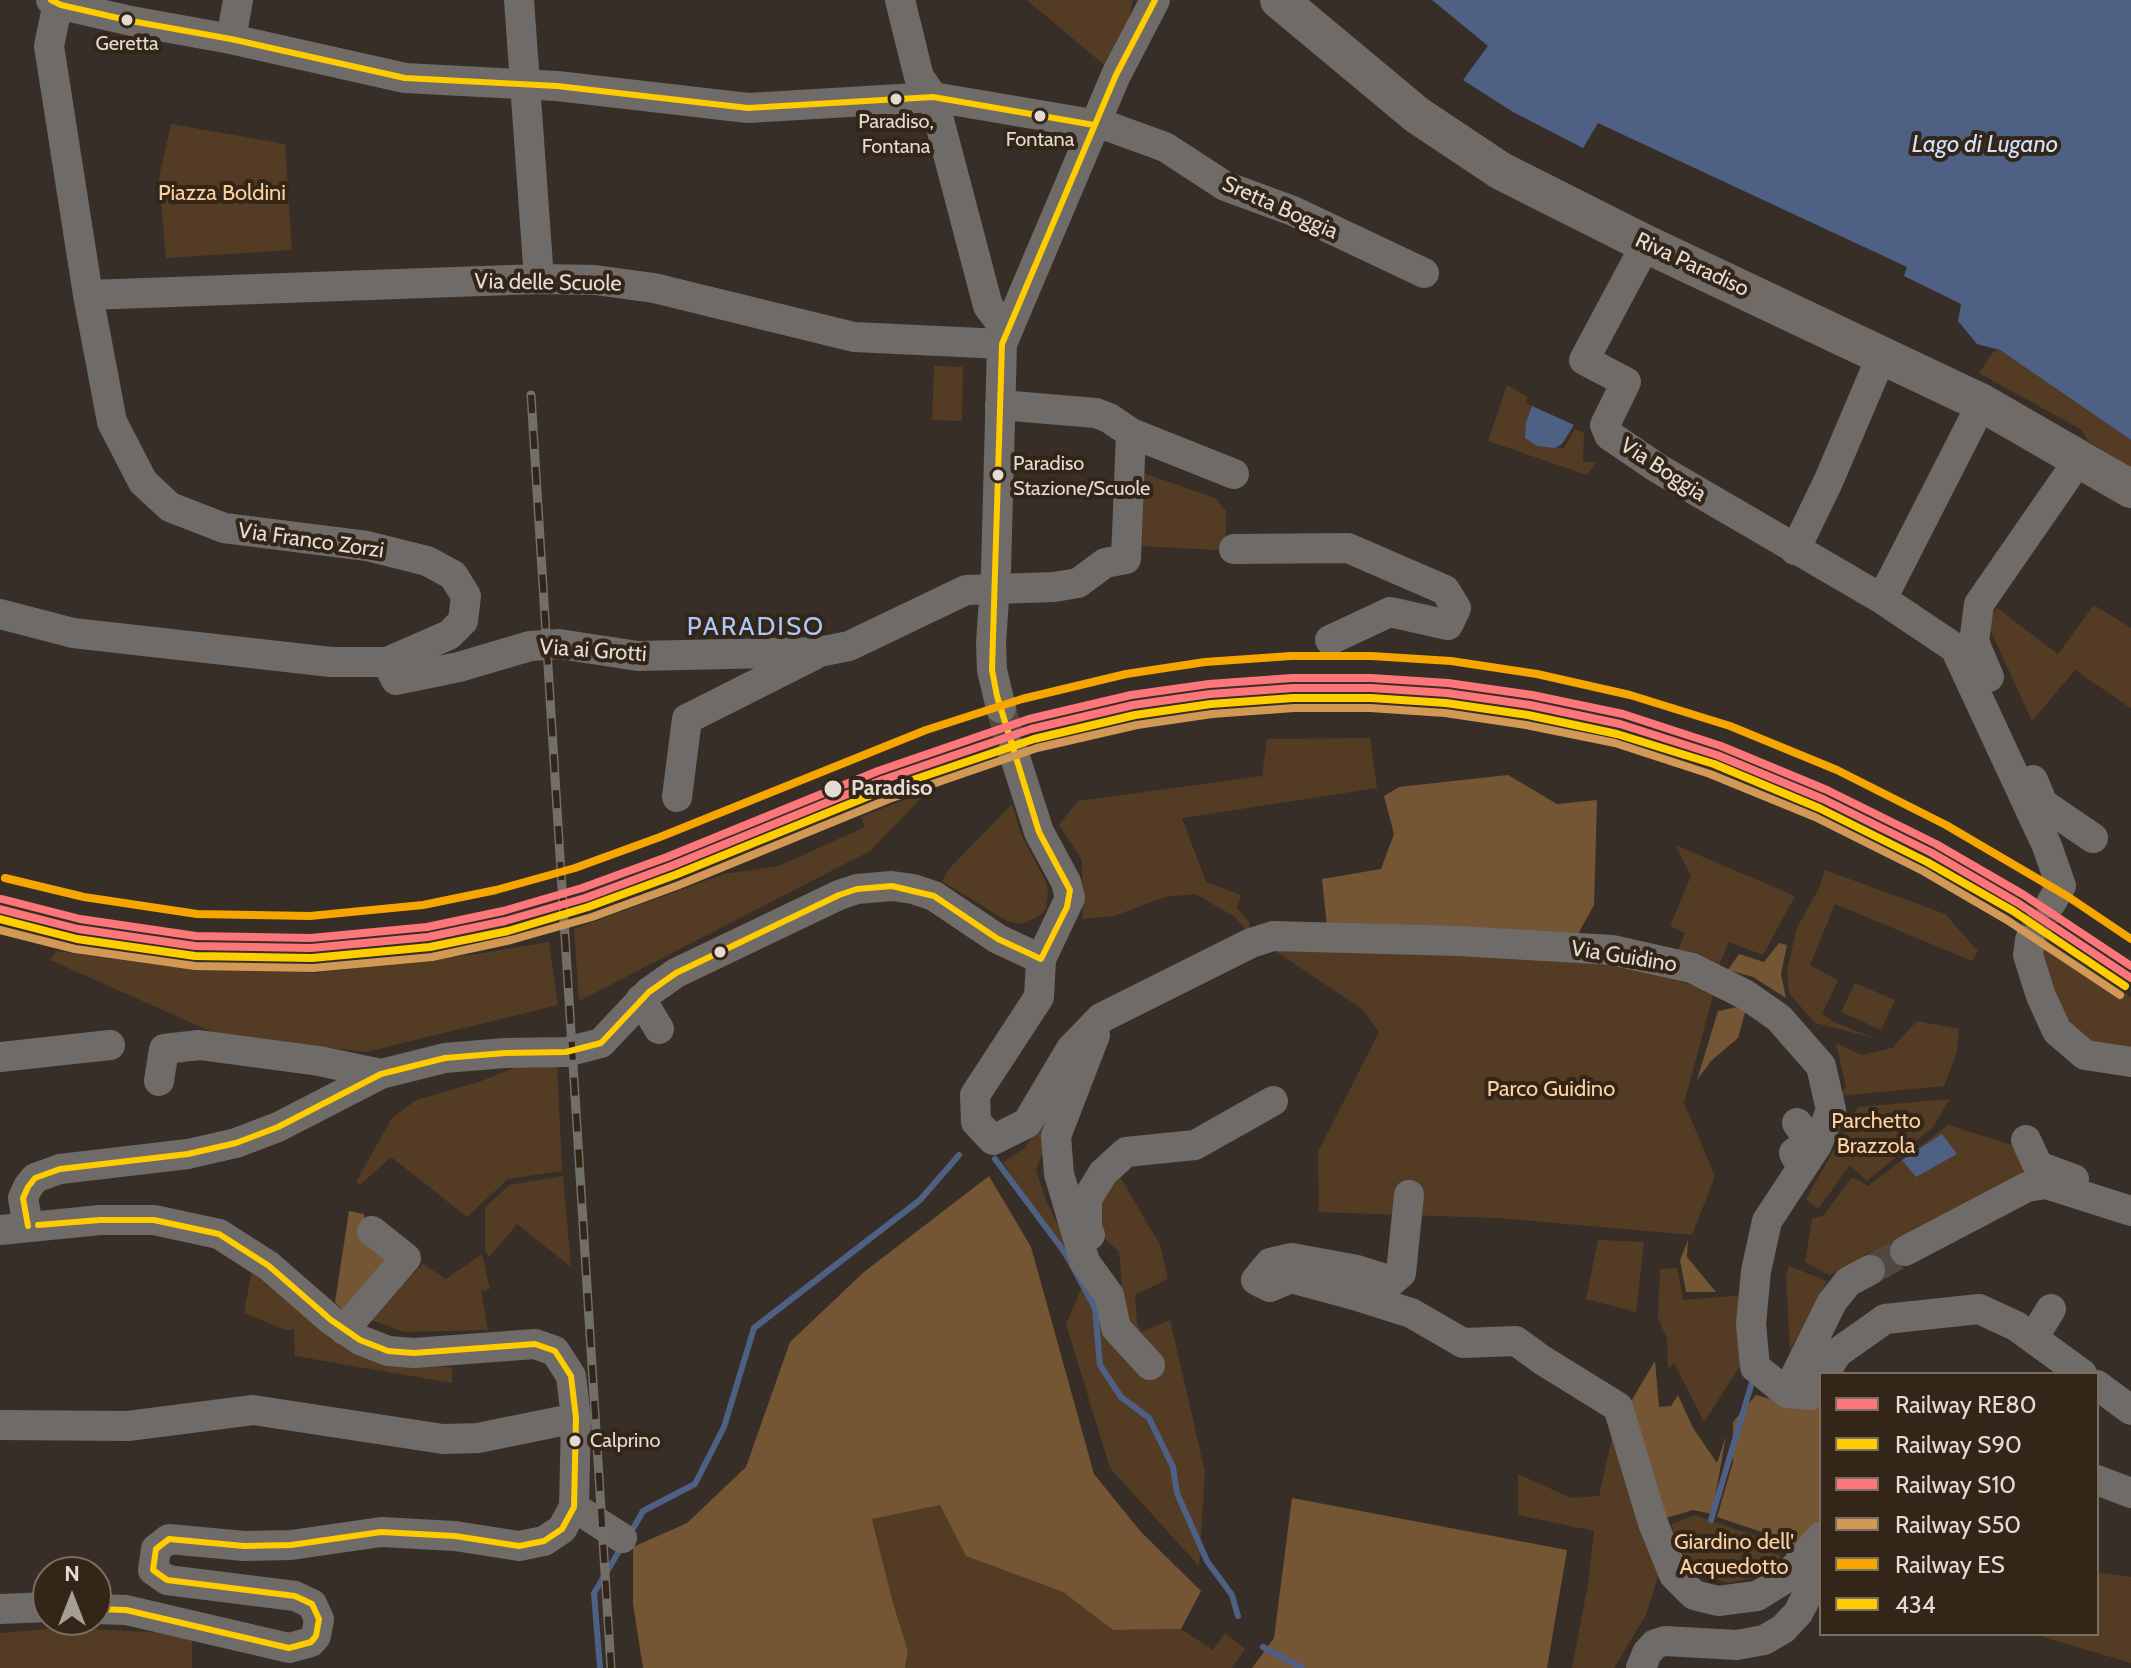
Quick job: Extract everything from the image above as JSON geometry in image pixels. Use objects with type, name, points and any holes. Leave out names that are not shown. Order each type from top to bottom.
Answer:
[{"type":"main road","name":"Riva Paradiso","points":[[1279,0],[1372,79],[1460,145],[1501,171],[1646,244],[1982,403],[2131,489]]},
{"type":"street","points":[[231,39],[238,0]]},
{"type":"street","points":[[519,0],[539,279]]},
{"type":"street","points":[[900,0],[919,77],[933,97],[988,306],[1004,337]]},
{"type":"street","points":[[1001,708],[991,657],[1004,337],[1116,75],[1155,0]]},
{"type":"street","name":"Sretta Boggia","points":[[56,2],[131,21],[231,39],[405,78],[557,86],[748,108],[933,97],[1110,127],[1165,147],[1225,186],[1293,211],[1424,273]]},
{"type":"street","name":"Via Franco Zorzi","points":[[0,614],[73,633],[331,662],[387,662],[449,635],[463,621],[466,596],[453,575],[427,561],[367,546],[224,528],[170,507],[143,482],[112,422],[88,295],[49,46],[56,2]]},
{"type":"street","name":"Via Boggia","points":[[1646,244],[1584,360],[1626,382],[1605,425],[1609,435],[1659,469],[1882,599],[1955,648],[2047,846],[2061,886],[2051,903]]},
{"type":"street","name":"Via delle Scuole","points":[[88,295],[539,279],[615,281],[854,337],[1004,337]]},
{"type":"street","points":[[1795,550],[1828,482],[1882,355]]},
{"type":"street","points":[[1882,599],[1982,403]]},
{"type":"street","points":[[1000,405],[1096,413],[1131,433],[1234,474]]},
{"type":"street","name":"Via ai Grotti","points":[[387,662],[396,680],[544,645],[638,656],[819,652],[849,646],[966,590],[1054,587],[1078,583],[1105,563],[1126,559],[1131,433]]},
{"type":"street","points":[[2080,458],[1979,604],[1974,642],[2043,804],[2093,838]]},
{"type":"street","points":[[1234,549],[1348,548],[1445,590],[1456,608],[1448,625],[1390,612],[1330,640]]},
{"type":"street","points":[[677,797],[687,719],[819,652]]},
{"type":"street","points":[[112,1610],[126,1610],[289,1648],[311,1642],[316,1636],[319,1619],[312,1604],[295,1596],[167,1580],[153,1570],[156,1549],[169,1539],[244,1546],[275,1545],[381,1532],[440,1534],[519,1546],[555,1536],[569,1520],[574,1507],[576,1418],[571,1376],[555,1351],[535,1344],[414,1353],[388,1351],[360,1340],[269,1266],[219,1234],[154,1220],[100,1220],[14,1228],[23,1198],[35,1178],[60,1169],[188,1154],[236,1143],[278,1127],[381,1074],[445,1058],[586,1049],[611,1035],[641,999],[676,973],[839,895],[874,887],[913,889],[934,896],[998,939],[1041,959],[1067,907],[1070,890],[1039,832],[1013,751]]},
{"type":"street","name":"Via Guidino","points":[[1041,959],[1039,997],[975,1095],[976,1122],[993,1140],[1027,1123],[1071,1049],[1101,1018],[1251,943],[1273,936],[1459,941],[1612,950],[1692,968],[1746,995],[1779,1018],[1821,1066],[1831,1110],[1817,1145],[1767,1221],[1756,1271],[1751,1324],[1755,1367],[1787,1393]]},
{"type":"street","points":[[2030,940],[2028,955],[2041,996],[2057,1031],[2085,1055],[2131,1062]]},
{"type":"street","points":[[641,999],[659,1029]]},
{"type":"street","points":[[1101,1018],[1056,1136],[1059,1174],[1085,1262],[1109,1295]]},
{"type":"street","points":[[0,1057],[110,1045]]},
{"type":"street","points":[[159,1081],[164,1049],[199,1045],[319,1061],[381,1074]]},
{"type":"street","points":[[1150,1365],[1116,1328],[1109,1295],[1108,1266],[1087,1229],[1087,1199],[1103,1173],[1126,1152],[1195,1145],[1273,1101]]},
{"type":"street","points":[[1797,1123],[1810,1141],[1794,1153],[1800,1171]]},
{"type":"street","points":[[2026,1140],[2038,1166],[2085,1182],[2131,1191]]},
{"type":"street","points":[[1905,1251],[2027,1187],[2046,1184],[2131,1211]]},
{"type":"street","points":[[1409,1195],[1401,1273],[1392,1281],[1357,1270],[1292,1258],[1270,1263],[1256,1280],[1270,1287],[1291,1278],[1354,1295],[1411,1313],[1463,1343],[1516,1341],[1618,1407],[1653,1523],[1674,1575],[1694,1595],[1718,1601],[1757,1596],[1786,1578],[1817,1541]]},
{"type":"street","points":[[344,1330],[406,1258],[372,1231]]},
{"type":"street","points":[[1819,1381],[1810,1395],[1787,1393],[1832,1302],[1848,1282],[1870,1270]]},
{"type":"street","points":[[1825,1372],[1837,1353],[1885,1319],[1979,1309],[2016,1326],[2079,1372]]},
{"type":"street","points":[[2033,1338],[2051,1309]]},
{"type":"street","points":[[2099,1386],[2131,1410]]},
{"type":"street","points":[[0,1425],[128,1426],[253,1410],[443,1439],[478,1438],[576,1418]]},
{"type":"street","points":[[2099,1481],[2131,1493]]},
{"type":"street","points":[[574,1507],[622,1538]]},
{"type":"street","points":[[1641,1668],[1655,1644],[1665,1641],[1737,1645],[1764,1640],[1783,1629],[1798,1613],[1812,1586],[1817,1541]]},
{"type":"street","points":[[0,1609],[32,1608]]},
{"type":"green space","points":[[1027,0],[1133,0],[1116,75]]},
{"type":"green space","name":"Piazza Boldini","points":[[171,124],[285,144],[292,250],[166,258],[159,178]]},
{"type":"green space","points":[[2000,350],[2131,440],[2131,468],[2088,441],[2082,430],[1979,373],[1994,351]]},
{"type":"green space","points":[[934,366],[963,367],[962,421],[932,420]]},
{"type":"green space","points":[[1507,385],[1527,397],[1526,403],[1532,406],[1526,422],[1555,448],[1564,448],[1575,429],[1584,433],[1583,461],[1596,463],[1587,475],[1488,441]]},
{"type":"green space","points":[[1143,473],[1215,498],[1226,511],[1226,541],[1216,550],[1142,546]]},
{"type":"green space","points":[[2094,605],[2131,628],[2131,708],[2075,670],[2032,721],[1986,621],[1997,608],[2058,654]]},
{"type":"green space","points":[[1370,738],[1377,788],[1182,818],[1206,882],[1241,895],[1237,908],[1249,922],[1251,935],[1235,917],[1196,894],[1165,897],[1114,916],[1083,919],[1082,860],[1059,825],[1078,801],[1262,776],[1267,739]]},
{"type":"green space","points":[[929,790],[870,851],[579,1001],[574,929],[724,874],[779,866],[865,827],[861,817]]},
{"type":"green space","points":[[1012,804],[1021,834],[1046,882],[1048,894],[1042,914],[1023,924],[1007,921],[942,881],[949,869]]},
{"type":"green space","points":[[1675,845],[1795,896],[1763,955],[1729,942],[1717,969],[1677,953],[1685,933],[1670,926],[1691,876]]},
{"type":"green space","points":[[1825,870],[1945,914],[1978,951],[1972,961],[1835,904],[1810,965],[1838,980],[1822,1014],[1874,1038],[1815,1023],[1789,993],[1787,971],[1797,928],[1819,888]]},
{"type":"green space","points":[[2038,935],[2131,997],[2131,1059],[2109,1054],[2065,1026]]},
{"type":"green space","points":[[549,942],[558,1005],[366,1052],[219,1035],[50,960],[56,951],[165,966],[315,973],[477,954]]},
{"type":"green space","name":"Parco Guidino","points":[[1274,950],[1604,958],[1714,992],[1684,1103],[1715,1176],[1692,1235],[1499,1218],[1319,1212],[1318,1152],[1379,1032],[1362,1009]]},
{"type":"green space","points":[[1855,983],[1895,1000],[1881,1030],[1841,1012]]},
{"type":"green space","points":[[1917,1021],[1959,1029],[1957,1052],[1944,1086],[1838,1096],[1846,1087],[1836,1043],[1861,1055],[1892,1048]]},
{"type":"green space","points":[[557,1062],[562,1171],[508,1179],[467,1217],[391,1157],[360,1185],[356,1182],[392,1118],[416,1100],[479,1082],[518,1066]]},
{"type":"green space","points":[[1075,1069],[1036,1170],[1047,1203],[1101,1308],[1126,1327],[1119,1252],[1101,1235],[1096,1205],[1119,1175],[1160,1245],[1168,1279],[1135,1295],[1137,1324],[1142,1332],[1170,1320],[1205,1472],[1199,1566],[1110,1468],[1066,1324],[1082,1287],[1003,1162],[1024,1149]]},
{"type":"green space","name":"Parchetto Brazzola","points":[[1950,1099],[1933,1127],[1867,1181],[1850,1165],[1818,1209],[1806,1199],[1858,1107]]},
{"type":"green space","points":[[1948,1125],[2012,1145],[2042,1176],[1864,1255],[1862,1264],[1829,1275],[1805,1262],[1812,1218],[1823,1216],[1852,1177],[1868,1186]]},
{"type":"green space","points":[[563,1176],[571,1267],[517,1224],[489,1257],[485,1249],[485,1207],[510,1185]]},
{"type":"green space","points":[[1598,1240],[1644,1242],[1636,1312],[1586,1299]]},
{"type":"green space","points":[[482,1254],[490,1289],[481,1291],[488,1330],[404,1332],[369,1319],[423,1264],[446,1279]]},
{"type":"green space","points":[[1789,1266],[1827,1281],[1790,1351],[1786,1275]]},
{"type":"green space","points":[[1677,1268],[1683,1300],[1745,1295],[1749,1352],[1704,1422],[1674,1363],[1668,1369],[1667,1338],[1658,1319],[1660,1269]]},
{"type":"green space","points":[[252,1270],[366,1357],[452,1368],[452,1383],[295,1356],[294,1329],[285,1330],[244,1313]]},
{"type":"green space","points":[[1614,1429],[1660,1570],[1646,1615],[1614,1668],[1572,1668],[1588,1584],[1594,1531],[1518,1515],[1518,1474],[1571,1498],[1599,1496]]},
{"type":"green space","points":[[940,1505],[967,1556],[1063,1592],[1113,1630],[1181,1629],[1213,1650],[1225,1633],[1245,1649],[1232,1668],[905,1668],[908,1651],[872,1518]]},
{"type":"green space","name":"Giardino dell' Acquedotto","points":[[1695,1515],[1755,1536],[1757,1546],[1781,1556],[1756,1577],[1728,1583],[1710,1577],[1710,1572],[1692,1565],[1677,1550],[1672,1524]]},
{"type":"green space","points":[[2099,1572],[2131,1577],[2131,1663],[2040,1636],[2099,1636]]},
{"type":"green space","points":[[32,1630],[32,1636],[112,1636],[112,1630],[192,1634],[192,1668],[0,1668],[0,1633]]},
{"type":"shaded area","points":[[1508,775],[1557,804],[1597,800],[1594,905],[1578,934],[1327,927],[1322,879],[1381,869],[1394,834],[1384,796],[1399,787]]},
{"type":"shaded area","points":[[1779,943],[1787,945],[1781,974],[1786,998],[1753,977],[1728,970],[1739,954],[1764,962]]},
{"type":"shaded area","points":[[1747,1005],[1738,1038],[1711,1061],[1697,1080],[1718,1011]]},
{"type":"shaded area","points":[[989,1176],[1031,1247],[1094,1474],[1141,1532],[1201,1591],[1181,1629],[1113,1630],[1063,1592],[966,1556],[940,1505],[872,1519],[908,1651],[905,1668],[643,1668],[633,1604],[633,1547],[687,1523],[746,1467],[790,1342],[864,1272]]},
{"type":"shaded area","points":[[349,1211],[364,1214],[365,1237],[397,1260],[349,1316],[335,1302]]},
{"type":"shaded area","points":[[1688,1240],[1687,1257],[1716,1292],[1686,1292],[1680,1260]]},
{"type":"shaded area","points":[[1655,1361],[1659,1407],[1671,1406],[1678,1395],[1693,1428],[1717,1463],[1726,1436],[1712,1514],[1693,1510],[1666,1518],[1630,1403]]},
{"type":"shaded area","points":[[1756,1395],[1780,1402],[1819,1397],[1819,1522],[1788,1551],[1763,1541],[1762,1532],[1717,1517],[1733,1462],[1733,1422]]},
{"type":"shaded area","points":[[1292,1498],[1567,1550],[1547,1668],[1252,1668],[1274,1638]]},
{"type":"water","name":"Lago di Lugano","points":[[1432,0],[2131,0],[2131,440],[2000,350],[1977,344],[1958,321],[1961,304],[1904,276],[1907,267],[1598,123],[1583,148],[1513,112],[1463,80],[1488,46]]},
{"type":"water","points":[[1532,406],[1574,425],[1562,444],[1555,448],[1537,446],[1525,438],[1526,422]]},
{"type":"water","points":[[1942,1134],[1957,1154],[1916,1177],[1902,1160]]},
{"type":"waterway","points":[[634,1527],[643,1511],[695,1484],[724,1427],[754,1328],[920,1200],[959,1155]]},
{"type":"waterway","points":[[995,1159],[1066,1254],[1095,1308],[1100,1365],[1121,1397],[1149,1418],[1173,1467],[1177,1493],[1207,1561],[1232,1595],[1238,1616]]},
{"type":"waterway","points":[[1711,1520],[1753,1379]]},
{"type":"waterway","points":[[600,1668],[594,1593],[621,1548]]},
{"type":"waterway","points":[[1263,1647],[1302,1668]]},
{"type":"tunnel","points":[[1001,708],[1013,751]]},
{"type":"tunnel","points":[[2030,940],[2051,903]]},
{"type":"tunnel","points":[[1870,1270],[1905,1251]]},
{"type":"railway","points":[[531,395],[611,1668]]},
{"type":"rail line","name":"ES","points":[[5,878],[84,897],[197,914],[310,916],[423,905],[496,890],[575,868],[926,730],[1022,699],[1126,674],[1205,662],[1291,656],[1371,656],[1451,661],[1537,674],[1630,695],[1730,726],[1837,770],[1946,825],[2067,896],[2131,939]]},
{"type":"rail line","name":"S10","points":[[2,899],[80,919],[196,936],[311,938],[427,927],[503,911],[582,888],[667,857],[878,771],[1029,719],[1131,695],[1209,684],[1292,678],[1371,678],[1448,683],[1532,695],[1623,714],[1721,746],[1827,790],[1936,844],[2024,895],[2131,966]]},
{"type":"rail line","name":"RE80","points":[[0,909],[78,929],[195,946],[311,948],[428,937],[505,921],[585,898],[882,780],[1031,729],[1133,705],[1210,694],[1293,688],[1371,688],[1447,693],[1530,705],[1620,724],[1717,755],[1823,799],[1932,853],[2018,903],[2131,978]]},
{"type":"rail line","name":"S90","points":[[0,919],[77,939],[195,956],[312,958],[430,947],[508,931],[588,907],[886,789],[1034,739],[1135,715],[1211,704],[1293,698],[1371,698],[1446,703],[1528,715],[1617,734],[1714,764],[1819,808],[1927,862],[2013,911],[2125,986]]},
{"type":"rail line","name":"S50","points":[[0,930],[75,949],[195,966],[313,968],[432,957],[511,940],[592,917],[889,799],[1037,748],[1137,725],[1212,714],[1294,708],[1370,708],[1445,713],[1526,725],[1615,743],[1710,774],[1815,817],[1923,871],[2007,920],[2120,995]]},
{"type":"transit line","name":"434","points":[[51,0],[131,21],[231,39],[405,78],[557,86],[748,108],[933,97],[1094,125]]},
{"type":"transit line","name":"434","points":[[28,1226],[23,1198],[28,1187],[35,1178],[60,1169],[188,1154],[236,1143],[278,1127],[381,1074],[445,1058],[566,1052],[601,1043],[649,992],[676,973],[857,889],[892,886],[934,896],[998,939],[1041,959],[1067,907],[1070,890],[1039,832],[997,696],[992,670],[1002,344],[1116,75],[1155,0]]},
{"type":"transit line","name":"434","points":[[38,1225],[154,1220],[219,1234],[269,1266],[331,1320],[360,1340],[388,1351],[414,1353],[535,1344],[555,1351],[571,1376],[576,1418],[574,1507],[562,1529],[544,1541],[519,1546],[455,1536],[381,1532],[291,1545],[244,1546],[169,1539],[156,1549],[153,1570],[167,1580],[295,1596],[312,1604],[319,1619],[316,1636],[311,1642],[289,1648],[126,1610],[112,1610]]},
{"type":"place","name":"Geretta","points":[[127,20]]},
{"type":"place","name":"Paradiso, Fontana","points":[[896,99]]},
{"type":"place","name":"Fontana","points":[[1040,116]]},
{"type":"place","name":"Paradiso Stazione/Scuole","points":[[998,475]]},
{"type":"place","name":"Paradiso","points":[[833,789]]},
{"type":"place","name":"Calprino","points":[[575,1441]]},
{"type":"district","name":"PARADISO","points":[[756,627]]}]
